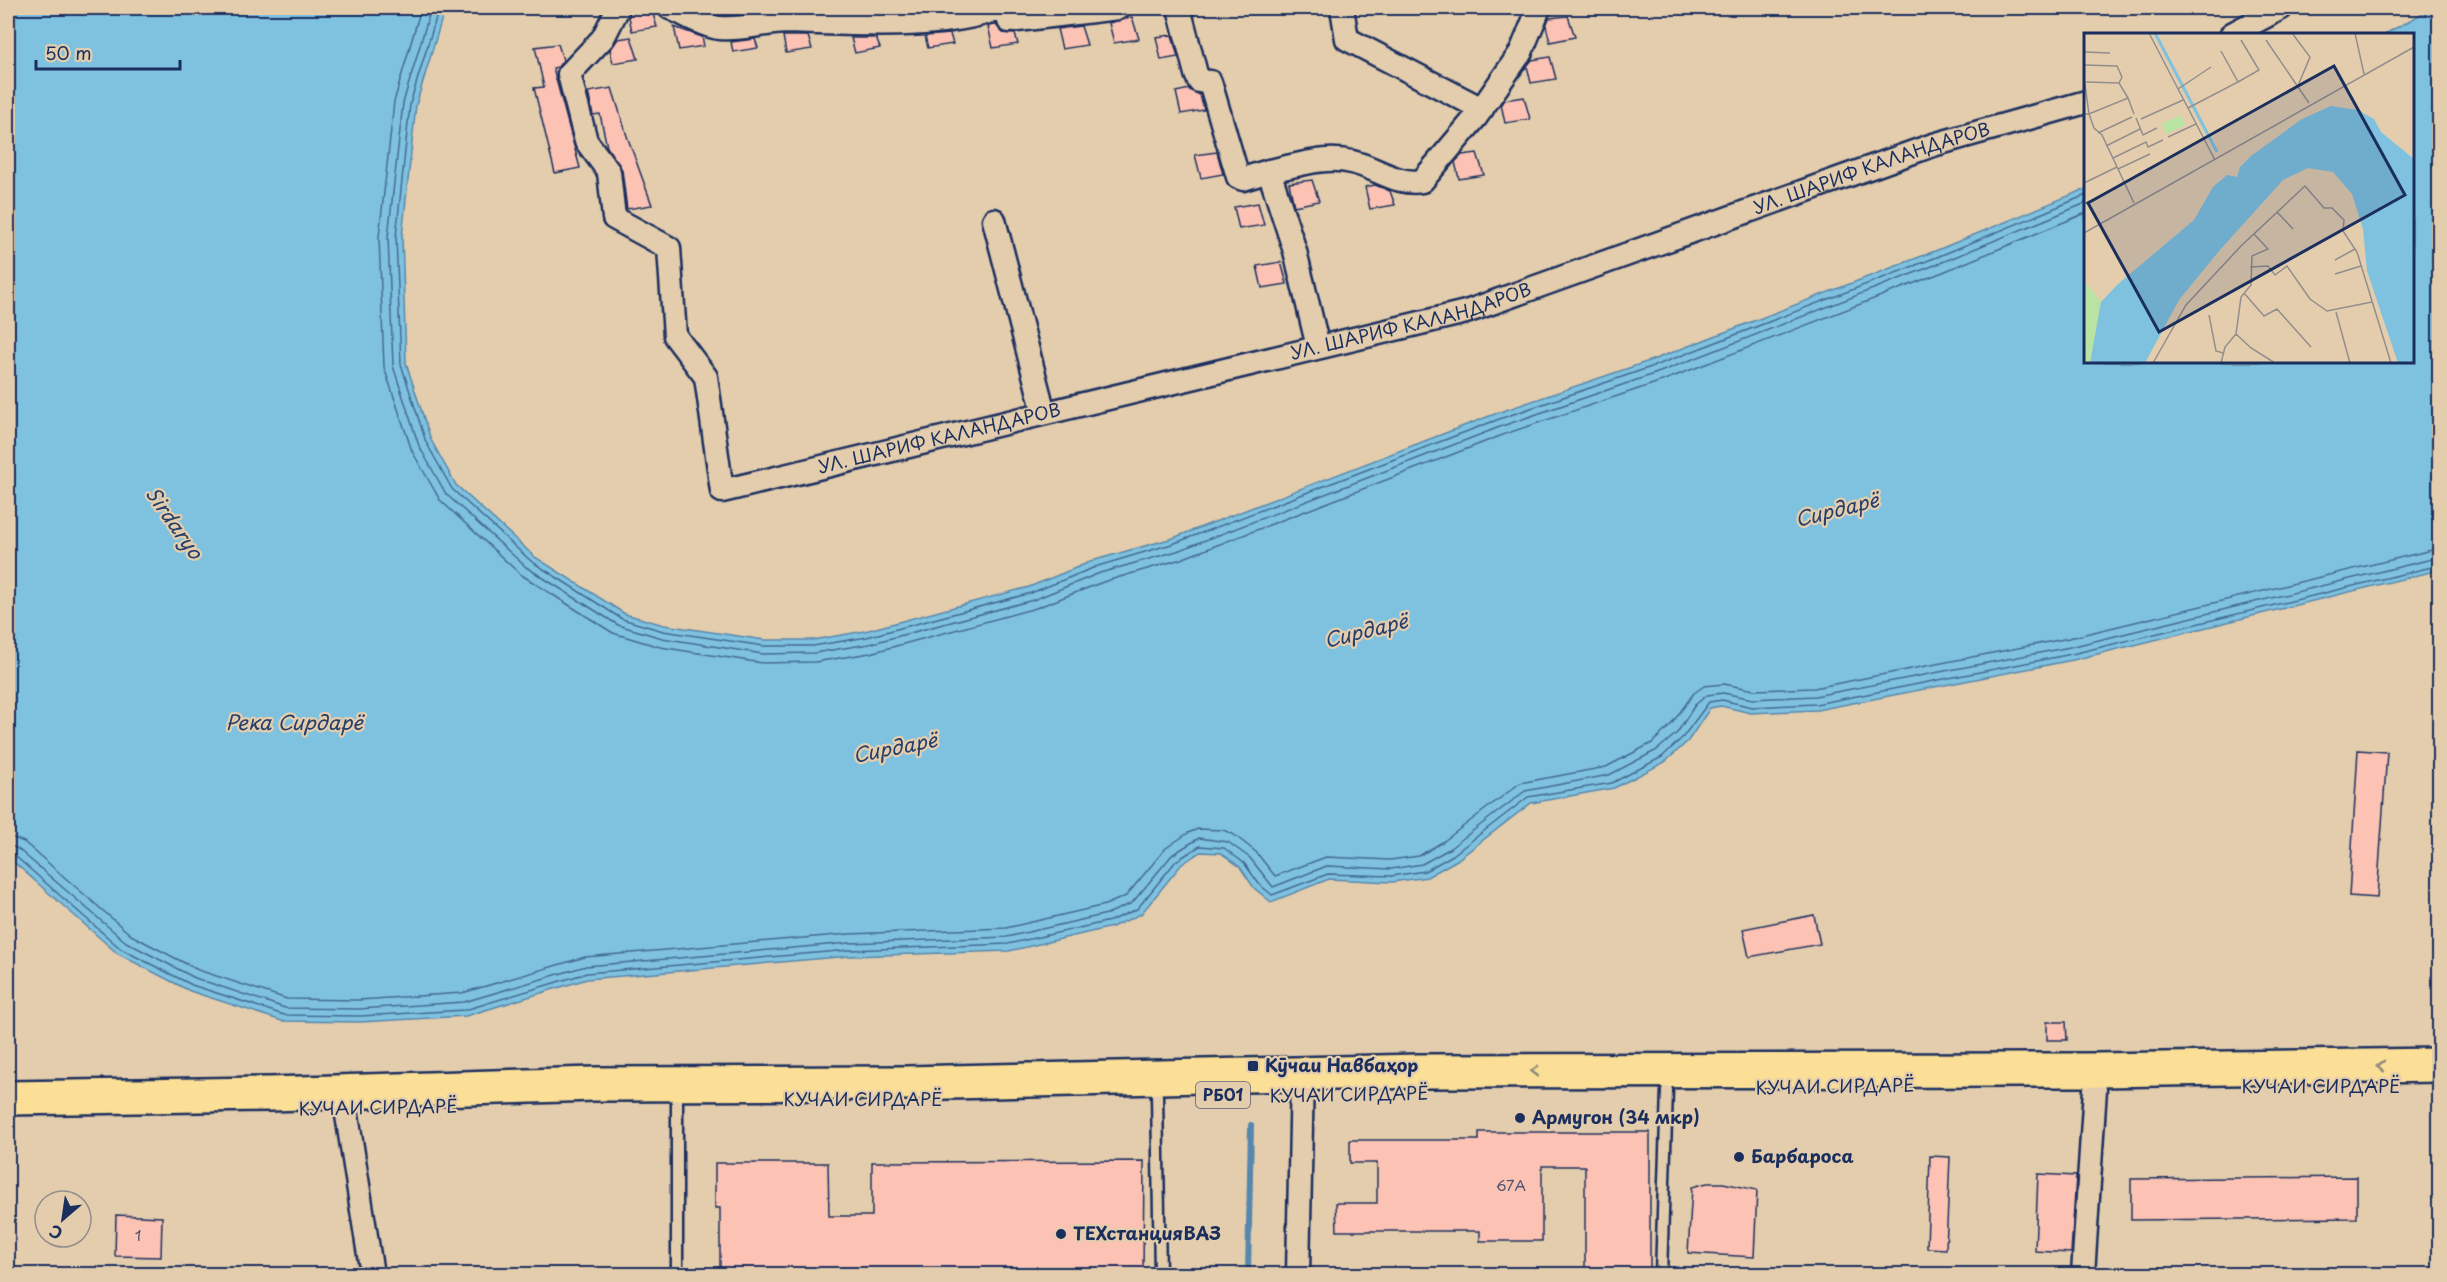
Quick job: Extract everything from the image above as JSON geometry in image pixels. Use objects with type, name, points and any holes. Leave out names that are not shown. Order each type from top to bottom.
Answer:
[{"type":"highway","name":"РБ01","points":[[8,1098],[345,1100],[917,1083],[1303,1084],[1841,1069],[2097,1070],[2439,1065]]},
{"type":"highway","name":"КУЧАИ СИРДАРЁ","points":[[677,1091],[891,1101],[1157,1095],[1303,1084],[1666,1090],[1909,1086],[2095,1089],[2439,1087]]},
{"type":"highway","name":"КУЧАИ СИРДАРЁ","points":[[8,1115],[345,1100]]},
{"type":"street","name":"УЛ. ШАРИФ КАЛАНДАРОВ","points":[[618,8],[603,38],[569,75],[586,141],[609,172],[614,218],[669,248],[675,336],[706,377],[722,491],[1466,312],[1933,146],[2084,102]]},
{"type":"street","points":[[670,8],[719,29],[786,22],[855,26],[925,22],[977,16],[1002,8]]},
{"type":"street","points":[[1007,8],[1009,21],[1118,8]]},
{"type":"street","points":[[1179,8],[1196,74],[1199,81],[1210,82],[1238,177],[1243,179],[1269,171],[1331,159],[1352,162],[1410,184],[1422,181],[1482,109],[1521,52],[1539,8]]},
{"type":"street","points":[[1342,8],[1347,39],[1482,109]]},
{"type":"street","points":[[2234,33],[2281,8]]},
{"type":"street","points":[[1269,171],[1295,251],[1318,347]]},
{"type":"street","points":[[994,220],[1044,413]]},
{"type":"street","points":[[1298,1275],[1303,1084]]},
{"type":"street","points":[[2083,1275],[2095,1089]]},
{"type":"street","points":[[345,1100],[370,1272]]},
{"type":"lane","points":[[1661,1275],[1666,1090]]},
{"type":"lane","points":[[677,1091],[677,1275]]},
{"type":"lane","points":[[1157,1095],[1160,1275]]},
{"type":"water","name":"Река Сирдарё","points":[[8,8],[445,8],[416,105],[402,237],[406,363],[431,440],[456,485],[535,557],[625,614],[664,625],[765,640],[813,640],[865,631],[1029,587],[1095,560],[1173,538],[1500,412],[1655,359],[1935,251],[2084,189],[2084,363],[2414,363],[2414,33],[2387,33],[2432,8],[2439,8],[2439,570],[2073,660],[1817,710],[1751,713],[1721,706],[1710,708],[1688,741],[1665,762],[1614,788],[1531,803],[1457,860],[1427,877],[1392,882],[1329,879],[1271,902],[1254,888],[1240,867],[1221,853],[1200,852],[1181,865],[1141,914],[1112,927],[1009,951],[850,956],[587,979],[466,1016],[360,1022],[282,1021],[190,991],[118,954],[8,857]]},
{"type":"building","points":[[631,8],[651,8],[657,27],[632,31],[629,17]]},
{"type":"building","points":[[1568,16],[1575,37],[1550,42],[1546,26],[1549,18]]},
{"type":"building","points":[[1132,17],[1139,39],[1114,43],[1109,23]]},
{"type":"building","points":[[996,25],[1003,33],[1015,34],[1018,44],[993,48],[988,26]]},
{"type":"building","points":[[1081,26],[1087,45],[1062,49],[1057,29]]},
{"type":"building","points":[[674,27],[702,37],[704,46],[679,50]]},
{"type":"building","points":[[950,34],[953,44],[928,48],[925,36]]},
{"type":"building","points":[[1172,35],[1178,57],[1161,60],[1156,37]]},
{"type":"building","points":[[783,36],[808,36],[812,49],[786,53]]},
{"type":"building","points":[[631,37],[638,59],[613,63],[610,50],[618,39]]},
{"type":"building","points":[[851,38],[876,38],[880,48],[855,53]]},
{"type":"building","points":[[755,39],[758,48],[733,52],[731,42]]},
{"type":"building","points":[[558,44],[563,60],[558,67],[553,68],[580,168],[555,173],[534,88],[544,87],[535,47]]},
{"type":"building","points":[[1550,57],[1556,79],[1531,83],[1527,66],[1532,60]]},
{"type":"building","points":[[612,88],[652,205],[627,209],[622,170],[607,147],[600,114],[593,115],[588,92]]},
{"type":"building","points":[[1189,89],[1200,95],[1204,110],[1181,114],[1176,92]]},
{"type":"building","points":[[1524,97],[1530,119],[1505,123],[1501,104],[1504,100]]},
{"type":"building","points":[[1217,152],[1223,174],[1201,178],[1195,155]]},
{"type":"building","points":[[1477,153],[1484,175],[1459,179],[1455,162],[1462,155]]},
{"type":"building","points":[[1312,180],[1319,201],[1294,206],[1289,183]]},
{"type":"building","points":[[1375,185],[1390,191],[1395,205],[1370,209],[1365,187]]},
{"type":"building","points":[[1258,203],[1264,225],[1239,229],[1234,207]]},
{"type":"building","points":[[1281,262],[1287,284],[1262,288],[1257,266]]},
{"type":"building","points":[[2358,750],[2387,752],[2377,898],[2349,896]]},
{"type":"building","points":[[1814,915],[1820,944],[1749,957],[1743,929]]},
{"type":"building","points":[[2047,1022],[2066,1022],[2067,1040],[2047,1040]]},
{"type":"building","points":[[1479,1132],[1650,1132],[1650,1275],[1585,1275],[1585,1166],[1542,1166],[1542,1241],[1480,1241],[1480,1231],[1337,1231],[1336,1203],[1377,1203],[1377,1163],[1350,1163],[1350,1140],[1479,1140]]},
{"type":"building","points":[[1930,1156],[1950,1157],[1946,1249],[1927,1248]]},
{"type":"building","points":[[1144,1161],[1143,1275],[720,1275],[720,1208],[715,1208],[715,1163],[828,1163],[829,1216],[872,1216],[872,1162]]},
{"type":"building","points":[[2038,1174],[2076,1176],[2071,1253],[2035,1251]]},
{"type":"building","points":[[2357,1177],[2357,1218],[2131,1220],[2131,1179]]},
{"type":"building","points":[[1707,1183],[1723,1183],[1757,1190],[1754,1257],[1688,1253],[1692,1187]]},
{"type":"building","points":[[116,1215],[162,1217],[161,1257],[115,1256]]},
{"type":"waterway","points":[[1248,1274],[1251,1125]]},
{"type":"place","name":"Кӯчаи Навбаҳор","points":[[1253,1066]]},
{"type":"place","name":"Армугон (34 мкр)","points":[[1520,1118]]},
{"type":"place","name":"Барбароса","points":[[1739,1157]]},
{"type":"place","name":"ТЕХстанцияВАЗ","points":[[1061,1234]]},
{"type":"water label","name":"Сирдарё","points":[[1837,510]]},
{"type":"water label","name":"Sirdaryo","points":[[174,523]]},
{"type":"water label","name":"Сирдарё","points":[[1366,631]]},
{"type":"water label","name":"Сирдарё","points":[[895,748]]}]
